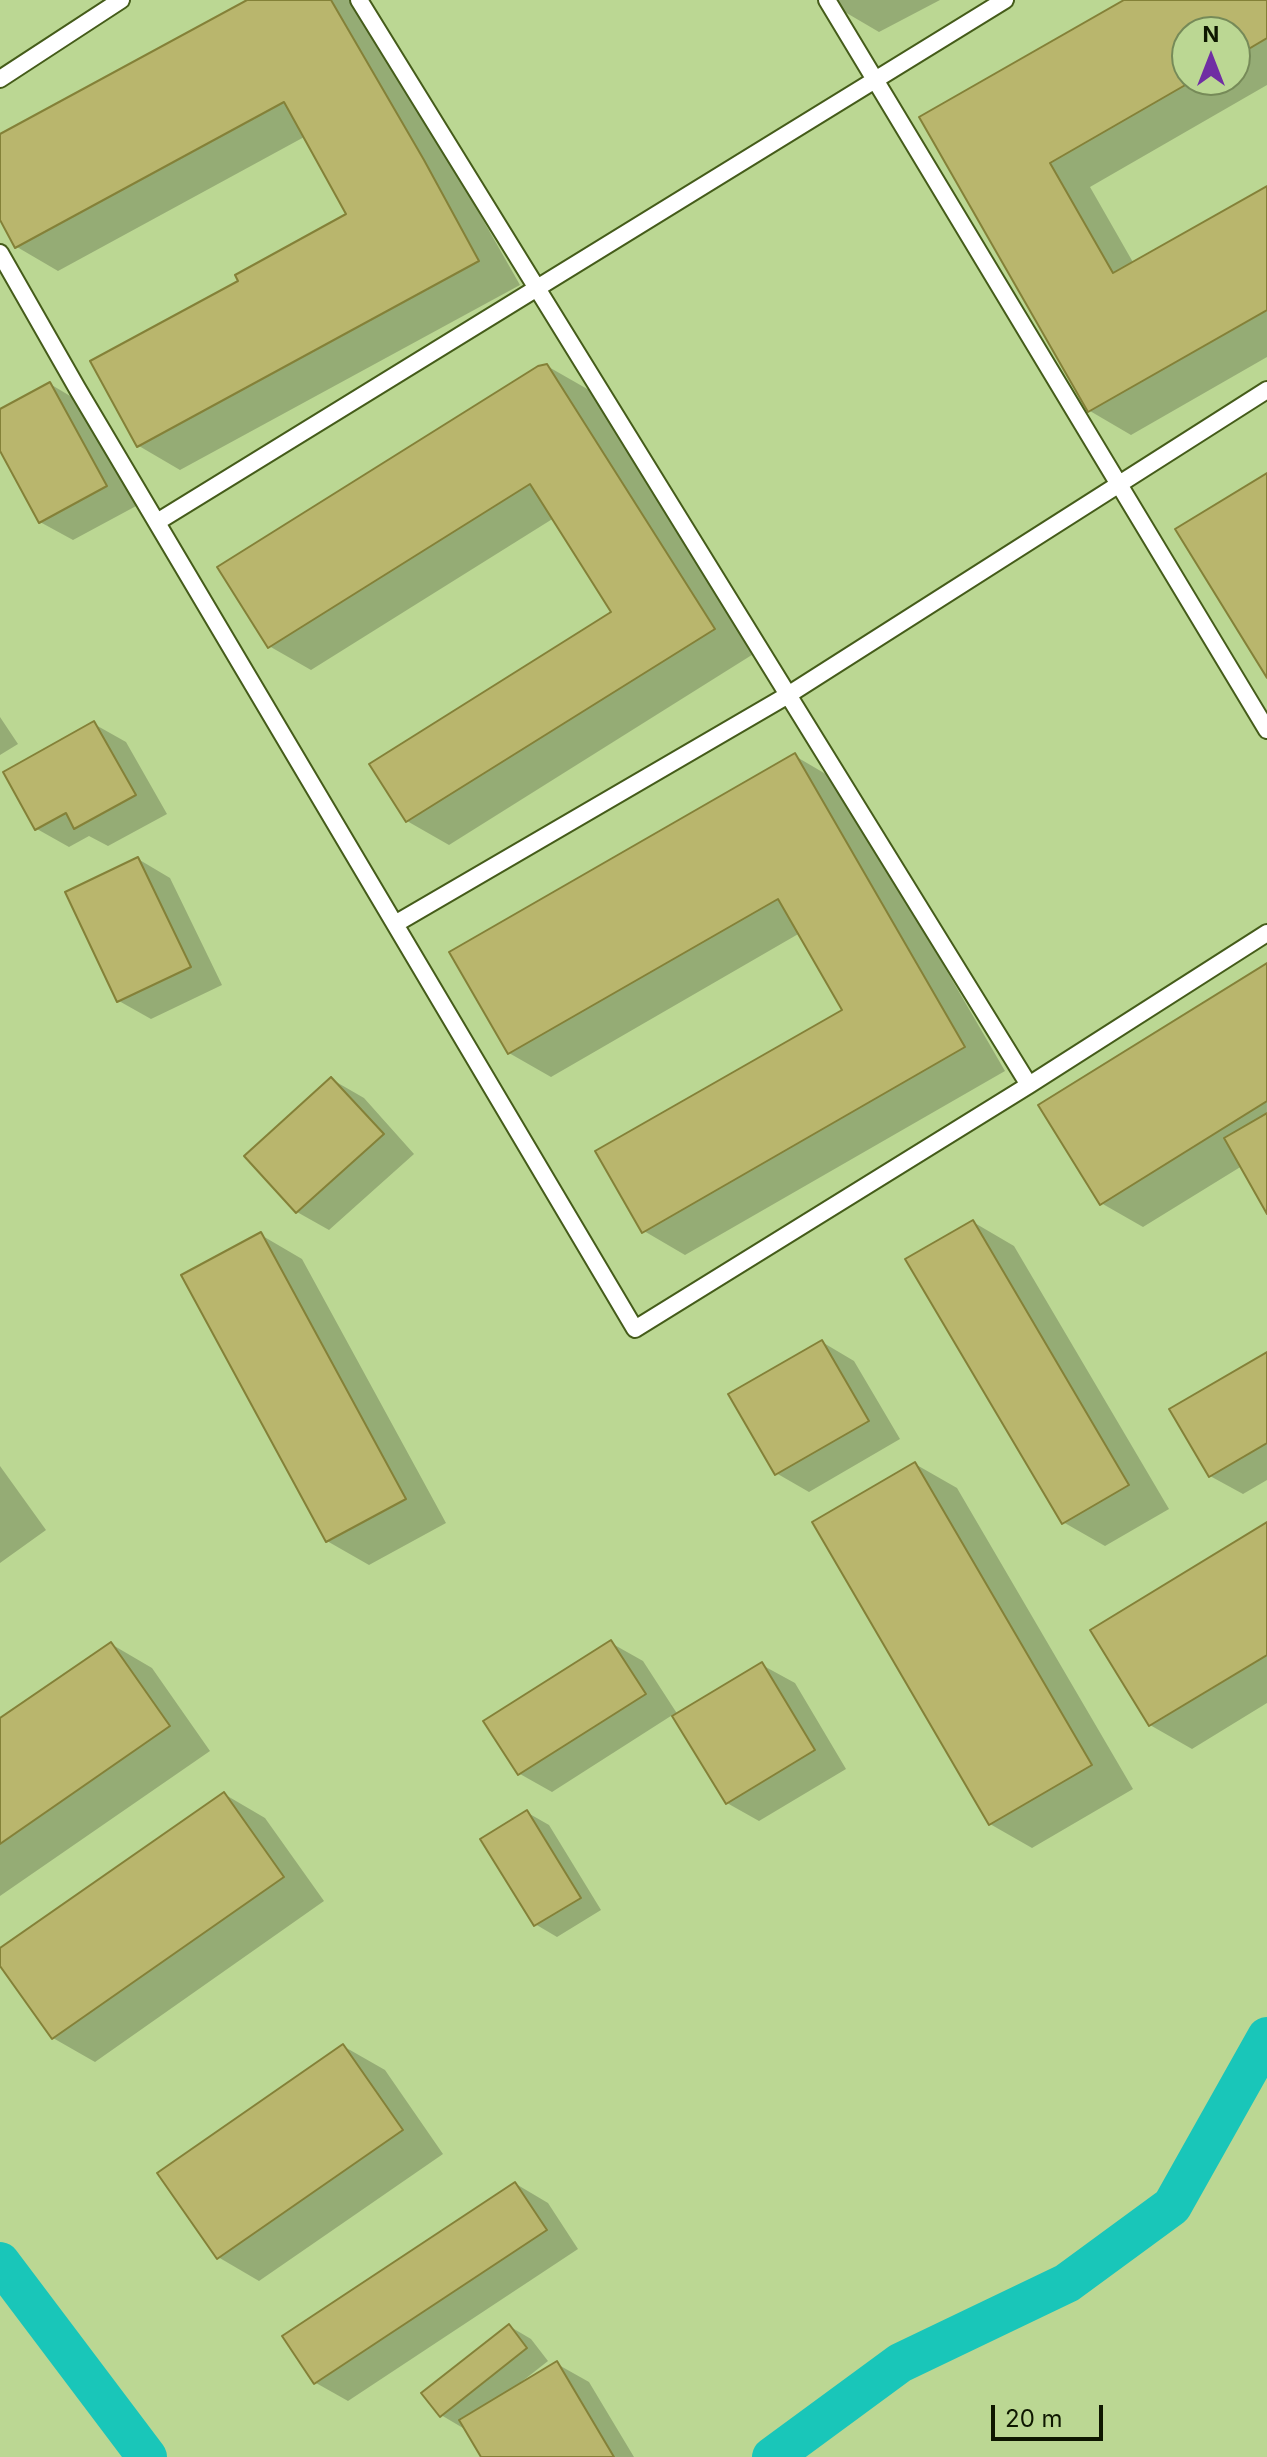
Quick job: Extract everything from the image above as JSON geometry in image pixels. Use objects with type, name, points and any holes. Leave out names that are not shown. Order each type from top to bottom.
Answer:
[{"type":"lane","points":[[0,79],[121,0]]},
{"type":"lane","points":[[359,0],[1029,1085]]},
{"type":"lane","points":[[827,0],[1267,730]]},
{"type":"lane","points":[[157,522],[1005,0]]},
{"type":"lane","points":[[0,253],[635,1329],[1029,1085],[1267,933]]},
{"type":"lane","points":[[395,924],[788,695],[1267,390]]},
{"type":"building","points":[[247,0],[331,0],[479,261],[137,447],[90,361],[238,281],[235,275],[346,214],[284,102],[15,248],[0,220],[0,134]]},
{"type":"building","points":[[1124,0],[1267,0],[1267,38],[1251,48],[1251,16],[1171,16],[1171,93],[1050,163],[1113,273],[1267,186],[1267,310],[1088,412],[919,117]]},
{"type":"building","points":[[547,364],[715,629],[406,822],[369,764],[611,612],[530,484],[268,648],[217,567],[538,366]]},
{"type":"building","points":[[50,382],[107,486],[39,523],[0,451],[0,409]]},
{"type":"building","points":[[1267,473],[1267,678],[1175,529]]},
{"type":"building","points":[[94,721],[136,795],[74,829],[66,813],[35,830],[3,772]]},
{"type":"building","points":[[795,753],[965,1047],[642,1233],[595,1151],[842,1010],[778,899],[508,1054],[449,952]]},
{"type":"building","points":[[138,857],[191,967],[117,1002],[65,892]]},
{"type":"building","points":[[1267,963],[1267,1101],[1100,1205],[1038,1105]]},
{"type":"building","points":[[331,1077],[384,1134],[296,1213],[244,1156]]},
{"type":"building","points":[[1267,1113],[1267,1214],[1224,1138]]},
{"type":"building","points":[[973,1220],[1129,1485],[1062,1524],[905,1259]]},
{"type":"building","points":[[261,1232],[406,1499],[326,1542],[181,1275]]},
{"type":"building","points":[[822,1340],[869,1421],[775,1475],[728,1394]]},
{"type":"building","points":[[1267,1352],[1267,1443],[1209,1477],[1169,1409]]},
{"type":"building","points":[[915,1462],[1092,1765],[989,1825],[812,1522]]},
{"type":"building","points":[[1267,1522],[1267,1655],[1149,1726],[1090,1630]]},
{"type":"building","points":[[611,1640],[646,1694],[518,1775],[483,1721]]},
{"type":"building","points":[[111,1642],[170,1726],[0,1844],[0,1718]]},
{"type":"building","points":[[762,1662],[815,1750],[726,1804],[672,1716]]},
{"type":"building","points":[[224,1792],[284,1877],[52,2039],[0,1966],[0,1948]]},
{"type":"building","points":[[527,1810],[581,1898],[534,1926],[480,1839]]},
{"type":"building","points":[[343,2044],[403,2130],[217,2259],[157,2173]]},
{"type":"building","points":[[515,2182],[547,2230],[314,2384],[282,2336]]},
{"type":"building","points":[[509,2324],[527,2348],[440,2417],[421,2393]]},
{"type":"building","points":[[557,2361],[614,2457],[481,2457],[459,2420]]},
{"type":"waterway","points":[[772,2457],[900,2363],[1067,2283],[1172,2206],[1267,2037]]},
{"type":"waterway","points":[[0,2262],[147,2457]]}]
